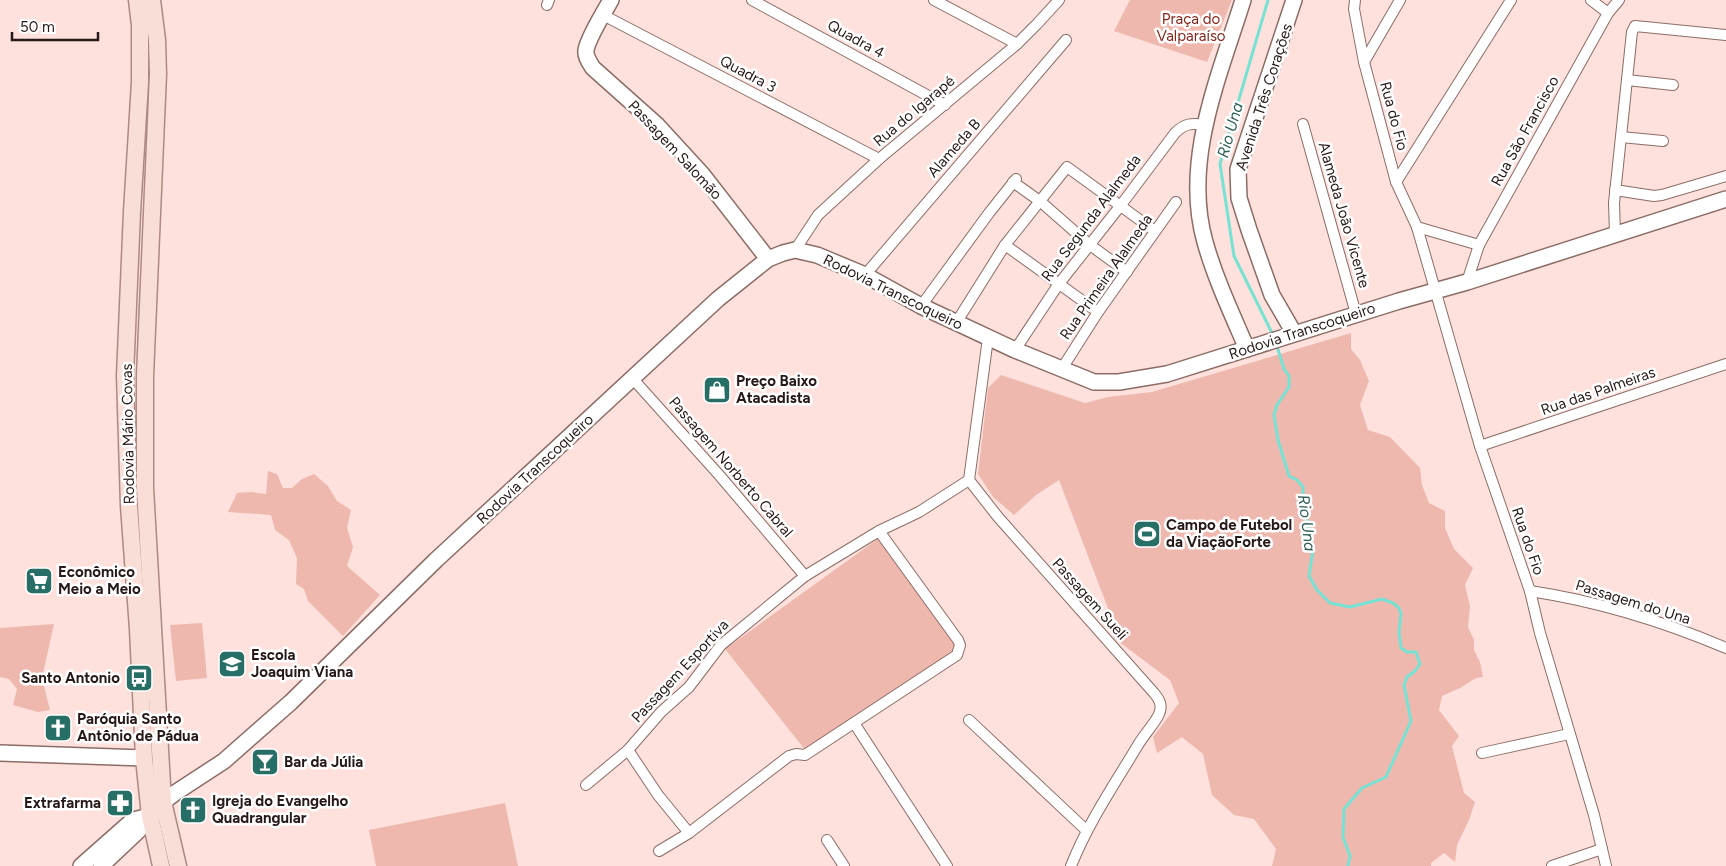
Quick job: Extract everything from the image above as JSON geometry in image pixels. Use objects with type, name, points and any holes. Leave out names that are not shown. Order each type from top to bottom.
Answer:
[{"type":"main road","name":"Rodovia Mário Covas","points":[[137,0],[140,26],[140,82],[132,212],[126,376],[129,506],[138,629],[144,758],[150,816],[161,866]]},
{"type":"main road","name":"Rodovia Mário Covas","points":[[152,0],[157,40],[158,74],[145,376],[145,488],[163,802],[178,866]]},
{"type":"main road","points":[[602,15],[610,0]]},
{"type":"main road","points":[[1243,0],[1205,125],[1197,169],[1198,204],[1205,242],[1250,347]]},
{"type":"main road","name":"Avenida Três Corações","points":[[1291,334],[1272,295],[1248,230],[1239,198],[1238,169],[1294,0]]},
{"type":"main road","name":"Passagem Salomão","points":[[602,15],[586,51],[588,60],[593,68],[656,126],[702,174],[768,259]]},
{"type":"main road","name":"Rodovia Transcoqueiro","points":[[101,866],[138,831],[163,802],[175,792],[224,761],[253,737],[436,560],[718,299],[768,259],[795,250],[818,255],[865,275],[956,323],[1061,370],[1094,382],[1119,382],[1167,374],[1434,290],[1467,282],[1726,199]]},
{"type":"main road","points":[[0,753],[144,758]]},
{"type":"main road","points":[[81,866],[134,820],[150,816]]},
{"type":"street","name":"Quadra 4","points":[[752,0],[945,105]]},
{"type":"street","points":[[934,0],[1016,44]]},
{"type":"street","name":"Rua do Igarapé","points":[[795,250],[818,216],[878,160],[1016,44],[1059,0]]},
{"type":"street","points":[[1364,62],[1400,0]]},
{"type":"street","points":[[1396,182],[1511,0]]},
{"type":"street","points":[[1590,0],[1608,13]]},
{"type":"street","name":"Rua São Francisco","points":[[1467,282],[1479,244],[1608,13],[1619,0]]},
{"type":"street","name":"Rua do Fio","points":[[1354,4],[1364,62],[1396,182],[1417,227],[1480,446],[1530,591],[1606,866]]},
{"type":"street","name":"Quadra 3","points":[[602,15],[878,160]]},
{"type":"street","points":[[1615,234],[1615,190],[1632,32],[1635,26],[1726,35]]},
{"type":"street","name":"Alameda B","points":[[865,275],[1066,40]]},
{"type":"street","points":[[1627,80],[1673,85]]},
{"type":"street","name":"Rua Segunda Alalmeda","points":[[1015,350],[1058,285],[1175,132],[1186,124],[1205,125]]},
{"type":"street","name":"Alameda João Vicente","points":[[1303,124],[1356,314]]},
{"type":"street","points":[[1621,137],[1663,140]]},
{"type":"street","points":[[956,323],[1005,245],[1067,167],[1155,230]]},
{"type":"street","points":[[1615,190],[1654,196],[1662,195],[1726,176]]},
{"type":"street","points":[[921,306],[1014,180],[1090,244],[1128,272]]},
{"type":"street","name":"Rua Primeira Alalmeda","points":[[1061,370],[1098,312],[1176,202]]},
{"type":"street","points":[[1417,227],[1479,244]]},
{"type":"street","points":[[1005,245],[1098,312]]},
{"type":"street","points":[[969,480],[988,338]]},
{"type":"street","name":"Rua das Palmeiras","points":[[1480,446],[1726,364]]},
{"type":"street","name":"Passagem Norberto Cabral","points":[[633,379],[720,476],[805,576]]},
{"type":"street","name":"Passagem Esportiva","points":[[586,785],[628,750],[661,712],[689,687],[721,645],[805,576],[879,531],[918,512],[969,480]]},
{"type":"street","name":"Passagem Sueli","points":[[969,480],[998,517],[1159,699],[1161,708],[1159,715],[1146,732],[1086,830],[1071,866]]},
{"type":"street","points":[[659,851],[689,832],[789,756],[796,754],[805,755],[957,655],[960,650],[958,640],[879,531]]},
{"type":"street","name":"Passagem do Una","points":[[1530,591],[1568,597],[1665,625],[1726,648]]},
{"type":"street","points":[[969,720],[1086,830]]},
{"type":"street","points":[[854,723],[947,866]]},
{"type":"street","points":[[1482,753],[1569,734]]},
{"type":"street","points":[[628,750],[658,795],[689,832]]},
{"type":"street","points":[[827,840],[844,866]]},
{"type":"street","points":[[1552,866],[1602,849]]},
{"type":"green space","name":"Praça do Valparaíso","points":[[1130,0],[1232,0],[1207,62],[1114,31]]},
{"type":"green space","points":[[1351,333],[1351,349],[1360,360],[1369,381],[1360,405],[1368,430],[1390,437],[1420,468],[1422,485],[1429,503],[1445,511],[1445,528],[1454,549],[1473,568],[1465,585],[1470,606],[1468,627],[1474,640],[1474,650],[1480,662],[1483,677],[1476,678],[1442,696],[1439,710],[1459,736],[1452,746],[1464,793],[1475,802],[1457,845],[1455,862],[1444,853],[1431,863],[1431,866],[1272,866],[1276,849],[1254,819],[1234,815],[1212,795],[1203,754],[1182,737],[1157,753],[1153,737],[1179,703],[1170,680],[1114,638],[1117,632],[1059,480],[1036,495],[1014,515],[993,497],[978,474],[988,388],[1001,375],[1085,403],[1108,397],[1152,392]]},
{"type":"green space","points":[[268,471],[277,474],[283,488],[292,488],[302,479],[314,474],[328,486],[337,501],[351,510],[347,528],[353,547],[347,566],[380,595],[343,636],[308,601],[304,589],[296,584],[297,558],[289,540],[275,530],[271,515],[228,512],[237,493],[266,494]]},
{"type":"green space","points":[[879,538],[959,647],[806,751],[725,649]]},
{"type":"green space","points":[[202,623],[207,678],[176,681],[170,625]]},
{"type":"green space","points":[[54,624],[42,678],[50,710],[38,712],[13,705],[17,689],[9,679],[0,677],[0,628]]},
{"type":"green space","points":[[505,803],[518,866],[376,866],[369,830]]},
{"type":"waterway","name":"Rio Una","points":[[1268,0],[1220,164],[1234,256],[1273,335]]},
{"type":"waterway","name":"Rio Una","points":[[1276,343],[1284,369],[1289,376],[1289,387],[1277,405],[1274,415],[1278,440],[1289,476],[1297,480],[1303,487],[1303,499],[1313,550],[1309,576],[1317,590],[1330,603],[1350,607],[1382,599],[1393,603],[1399,608],[1401,614],[1399,632],[1401,648],[1407,652],[1416,652],[1420,664],[1407,677],[1404,685],[1411,721],[1386,777],[1362,788],[1344,809],[1343,837],[1350,856],[1348,866]]},
{"type":"place","name":"Preço Baixo Atacadista","points":[[717,390]]},
{"type":"place","name":"Campo de Futebol da ViaçãoForte","points":[[1147,534]]},
{"type":"place","name":"Econômico Meio a Meio","points":[[39,581]]},
{"type":"place","name":"Escola Joaquim Viana","points":[[232,664]]},
{"type":"place","name":"Santo Antonio","points":[[139,678]]},
{"type":"place","name":"Paróquia Santo Antônio de Pádua","points":[[58,728]]},
{"type":"place","name":"Bar da Júlia","points":[[265,762]]},
{"type":"place","name":"Extrafarma","points":[[120,803]]},
{"type":"place","name":"Igreja do Evangelho Quadrangular","points":[[193,810]]}]
